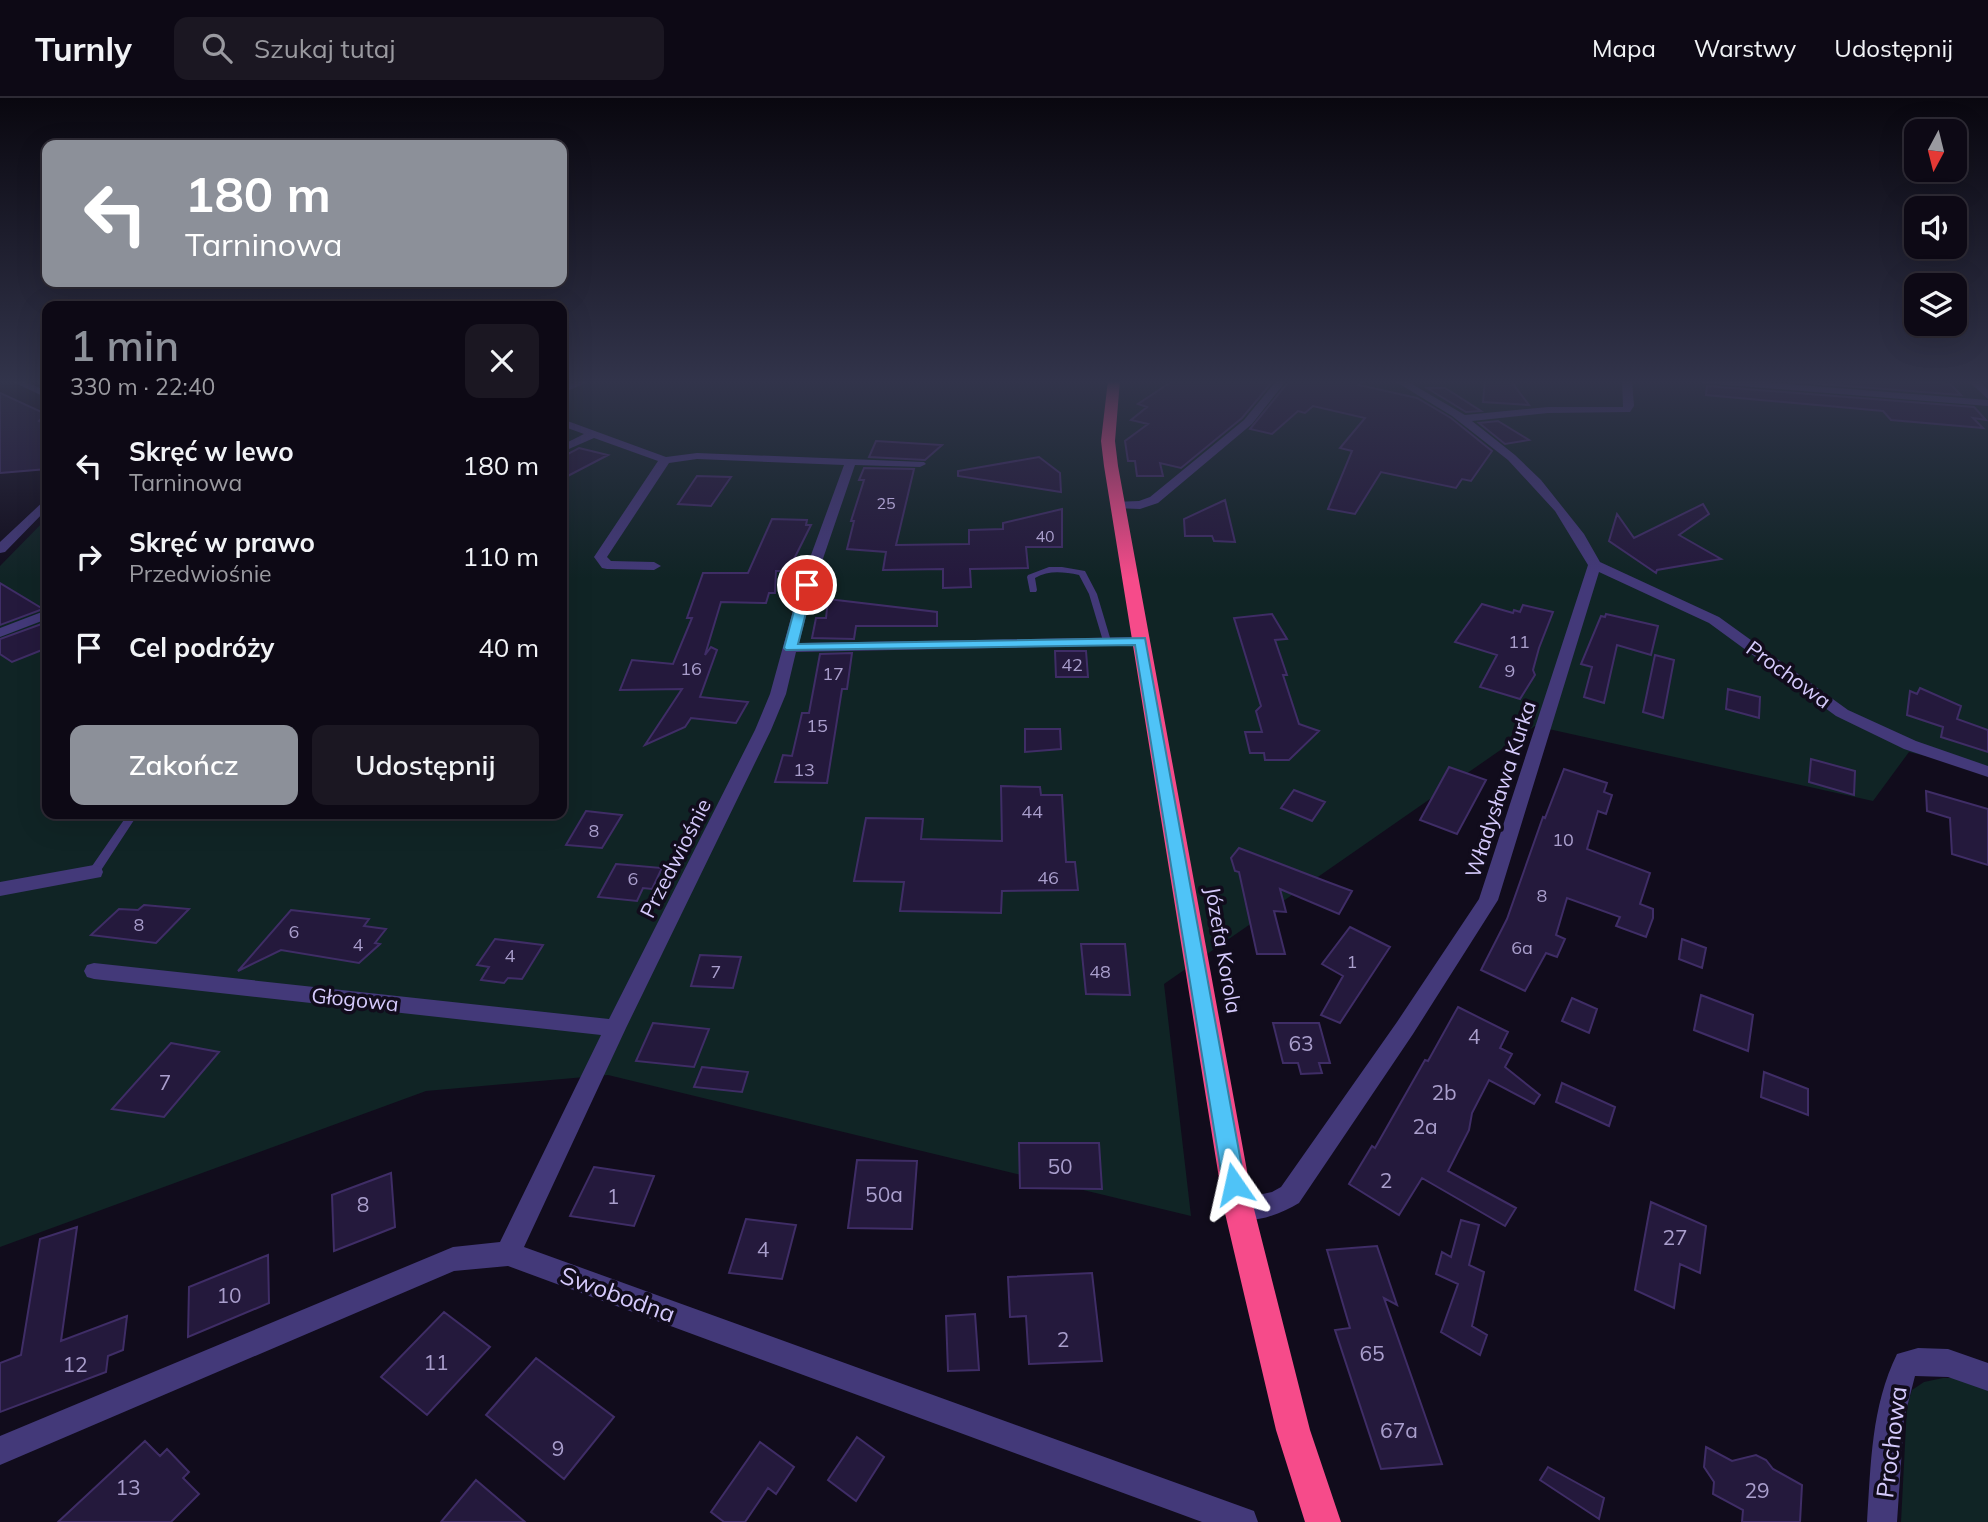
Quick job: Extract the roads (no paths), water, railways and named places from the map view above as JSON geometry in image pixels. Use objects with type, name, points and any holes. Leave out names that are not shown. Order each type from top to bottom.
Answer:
[{"type":"highway","name":"Józefa Korola","points":[[1109,446],[1239,1209],[1290,1416],[1323,1522]]},
{"type":"street","points":[[627,446],[665,460],[697,456],[850,465],[920,464]]},
{"type":"street","points":[[1117,505],[1140,505],[1154,500],[1220,446]]},
{"type":"street","points":[[1497,446],[1521,464],[1582,536],[1595,565]]},
{"type":"street","points":[[654,566],[607,565],[600,557],[665,460]]},
{"type":"street","name":"Przedwiośnie","points":[[508,1254],[615,1028],[763,730],[778,694],[807,585],[850,465]]},
{"type":"street","points":[[0,549],[42,507]]},
{"type":"street","name":"Prochowa","points":[[1595,565],[1714,620],[1842,713],[1910,746],[1988,772]]},
{"type":"street","name":"Władysława Kurka","points":[[1239,1209],[1276,1204],[1290,1195],[1405,1028],[1488,900],[1595,565]]},
{"type":"street","points":[[0,633],[42,616]]},
{"type":"street","points":[[790,648],[1140,641]]},
{"type":"street","points":[[0,889],[94,872]]},
{"type":"street","name":"Głogowa","points":[[94,971],[615,1028]]},
{"type":"street","name":"Swobodna","points":[[0,1451],[453,1259],[508,1254],[1243,1522]]},
{"type":"street","name":"Prochowa","points":[[1882,1522],[1891,1403],[1896,1380],[1907,1364],[1928,1359],[1955,1364],[1988,1377]]},
{"type":"lane","points":[[1033,590],[1031,577],[1037,572],[1061,568],[1082,573],[1093,594],[1107,641]]},
{"type":"lane","points":[[94,872],[130,819]]}]
